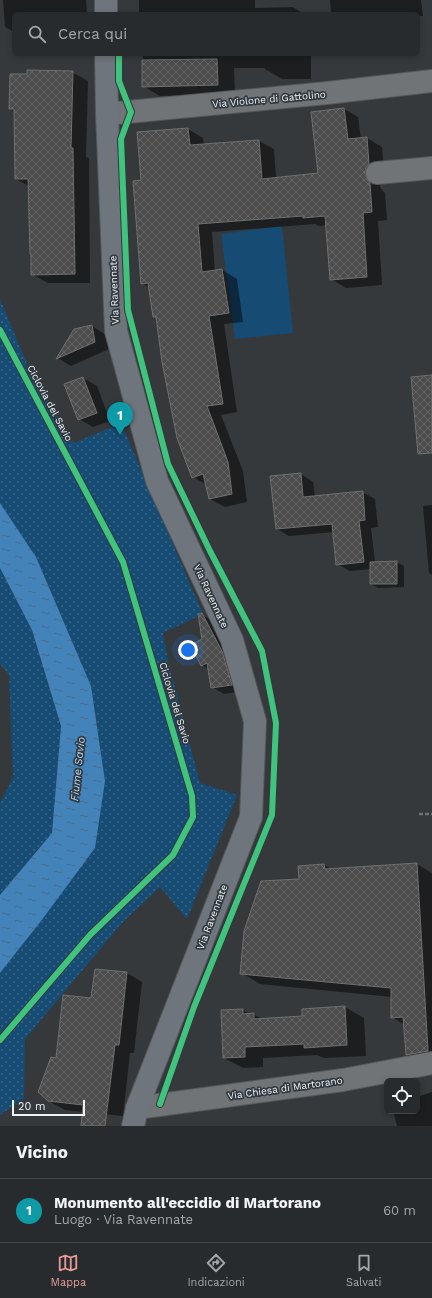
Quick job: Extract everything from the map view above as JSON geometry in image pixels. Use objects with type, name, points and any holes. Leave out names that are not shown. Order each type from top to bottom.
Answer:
[{"type":"main road","points":[[106,0],[106,12]]},
{"type":"main road","name":"Via Ravennate","points":[[106,56],[106,114],[116,332],[157,481],[232,640],[255,721],[251,817],[135,1117]]},
{"type":"street","name":"Via Violone di Gattolino","points":[[106,114],[327,93],[432,81]]},
{"type":"street","points":[[377,173],[432,168]]},
{"type":"street","name":"Via Chiesa di Martorano","points":[[135,1117],[432,1064]]},
{"type":"path","points":[[419,814],[432,814]]},
{"type":"shaded area","points":[[282,226],[293,333],[235,339],[221,234]]},
{"type":"shaded area","points":[[0,299],[29,369],[74,443],[121,423],[203,614],[163,633],[169,665],[200,783],[237,795],[187,919],[160,887],[121,924],[25,1039],[24,1098],[0,1115],[0,973],[41,921],[105,781],[91,686],[36,557],[0,503]]},
{"type":"shaded area","points":[[0,568],[32,630],[61,726],[52,833],[0,895],[0,803],[13,777],[9,675],[0,664]]},
{"type":"water","name":"Fiume Savio","points":[[0,503],[36,557],[91,686],[105,781],[95,848],[0,973],[0,895],[52,833],[61,726],[32,630],[0,568]]},
{"type":"building","points":[[217,59],[218,85],[142,87],[142,60]]},
{"type":"building","points":[[27,70],[73,71],[71,148],[73,148],[75,274],[31,275],[28,179],[15,179],[14,109],[9,109],[10,74],[27,74]]},
{"type":"building","points":[[344,108],[348,139],[367,137],[369,164],[366,168],[365,174],[370,183],[372,212],[363,213],[367,277],[330,280],[325,216],[303,218],[303,216],[198,224],[202,272],[222,269],[229,313],[209,316],[223,404],[207,406],[228,462],[232,494],[209,499],[203,474],[192,478],[177,438],[162,362],[156,317],[153,317],[148,283],[141,284],[133,181],[141,180],[137,132],[188,128],[190,145],[259,140],[262,179],[318,173],[311,112]]},
{"type":"building","points":[[92,325],[95,342],[56,359],[74,329]]},
{"type":"building","points":[[432,375],[432,453],[418,454],[411,377]]},
{"type":"building","points":[[83,377],[97,413],[78,420],[64,384]]},
{"type":"building","points":[[301,473],[303,497],[363,491],[365,520],[359,521],[364,562],[336,565],[332,524],[276,529],[270,476]]},
{"type":"building","points":[[397,561],[397,584],[370,584],[370,562]]},
{"type":"building","points":[[202,613],[222,651],[232,685],[211,688],[207,663],[201,666],[191,645],[202,639],[198,614]]},
{"type":"building","points":[[417,863],[428,1051],[406,1055],[403,1017],[391,1018],[391,988],[240,974],[244,931],[261,881],[299,879],[298,866],[324,864],[325,869]]},
{"type":"building","points":[[95,969],[127,972],[119,1045],[115,1045],[105,1126],[81,1126],[83,1105],[48,1101],[38,1092],[51,1057],[56,1058],[63,995],[91,998]]},
{"type":"building","points":[[345,1006],[347,1045],[304,1048],[304,1044],[245,1047],[245,1057],[223,1058],[221,1010],[243,1009],[243,1014],[254,1013],[254,1019],[302,1016],[302,1009]]},
{"type":"cycle path","points":[[119,56],[119,81],[131,112],[121,139],[128,310],[168,464],[210,551],[262,651],[276,723],[272,815],[194,1007],[160,1104]]},
{"type":"cycle path","name":"Ciclovia del Savio","points":[[0,330],[123,562],[192,796],[193,817],[173,855],[90,935],[0,1040]]},
{"type":"place","name":"Monumento all'eccidio di Martorano","points":[[120,435]]}]
